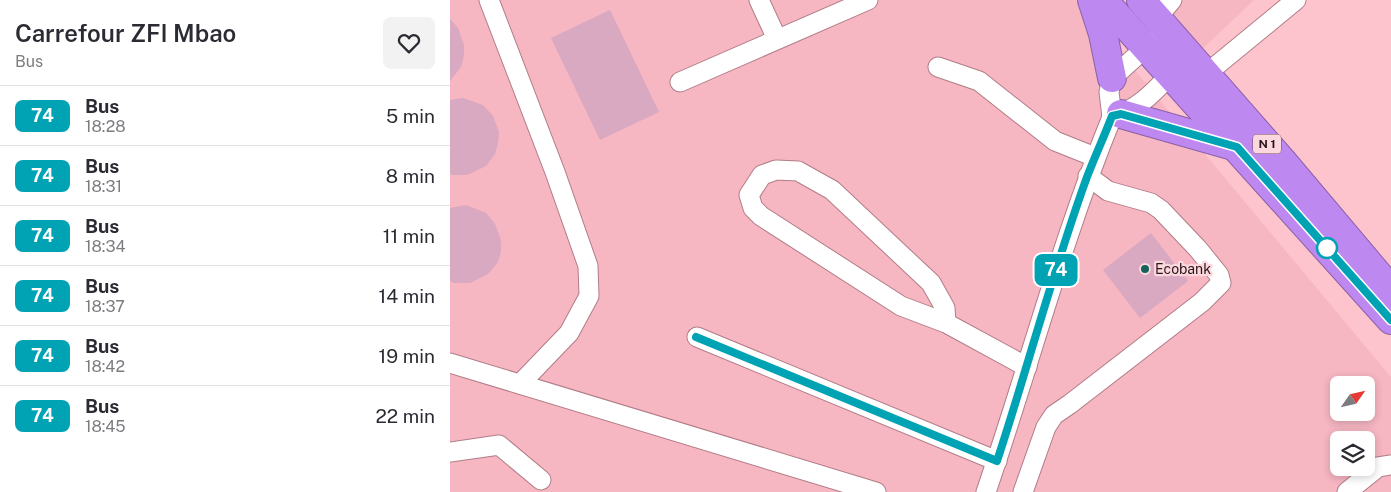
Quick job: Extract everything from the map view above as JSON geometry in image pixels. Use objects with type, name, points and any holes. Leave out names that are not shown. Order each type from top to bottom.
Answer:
[{"type":"highway","points":[[1092,0],[1103,34],[1112,78]]},
{"type":"highway","name":"N 1","points":[[1103,0],[1391,320]]},
{"type":"highway","name":"N 1","points":[[1159,12],[1198,64],[1391,290]]},
{"type":"highway","points":[[1116,115],[1237,147]]},
{"type":"street","points":[[490,0],[555,172],[588,266],[589,296],[570,334],[520,384]]},
{"type":"street","points":[[759,0],[778,39]]},
{"type":"street","points":[[680,82],[778,39],[847,4],[868,0]]},
{"type":"street","points":[[986,492],[1057,267],[1088,176],[1095,157],[1116,115],[1140,103],[1160,87],[1170,75],[1198,64],[1296,0]]},
{"type":"street","points":[[1116,115],[1109,92],[1112,78],[1146,48],[1159,12]]},
{"type":"street","points":[[938,67],[979,81],[1056,141],[1095,157]]},
{"type":"street","points":[[946,323],[945,308],[931,282],[832,190],[798,171],[776,170],[762,176],[749,195],[753,208],[761,216],[901,306],[946,323],[1027,367]]},
{"type":"street","points":[[1023,492],[1046,427],[1054,415],[1202,302],[1221,283],[1219,275],[1198,249],[1161,210],[1151,203],[1108,191],[1088,176]]},
{"type":"street","points":[[696,337],[997,461]]},
{"type":"street","points":[[450,363],[876,492]]},
{"type":"street","points":[[450,452],[499,445],[541,480]]},
{"type":"street","points":[[1347,492],[1378,467],[1391,465]]},
{"type":"shaded area","points":[[450,0],[1076,0],[1391,377],[1391,492],[450,492]]},
{"type":"shaded area","points":[[1152,0],[1254,0],[1198,53]]},
{"type":"building","points":[[610,10],[659,112],[600,140],[551,38]]},
{"type":"building","points":[[450,19],[458,28],[464,45],[464,56],[461,67],[450,81]]},
{"type":"building","points":[[463,98],[483,105],[493,116],[499,132],[498,143],[495,154],[486,166],[467,175],[452,175],[450,174],[450,100]]},
{"type":"building","points":[[466,205],[486,213],[495,224],[501,240],[501,251],[498,262],[488,274],[470,283],[454,283],[450,281],[450,208]]},
{"type":"building","points":[[1151,233],[1188,281],[1140,318],[1103,270]]},
{"type":"bus line","name":"74","points":[[696,337],[997,461],[1057,267],[1088,176],[1112,116],[1121,114],[1237,147],[1391,320]]},
{"type":"place","name":"Ecobank","points":[[1145,269]]}]
